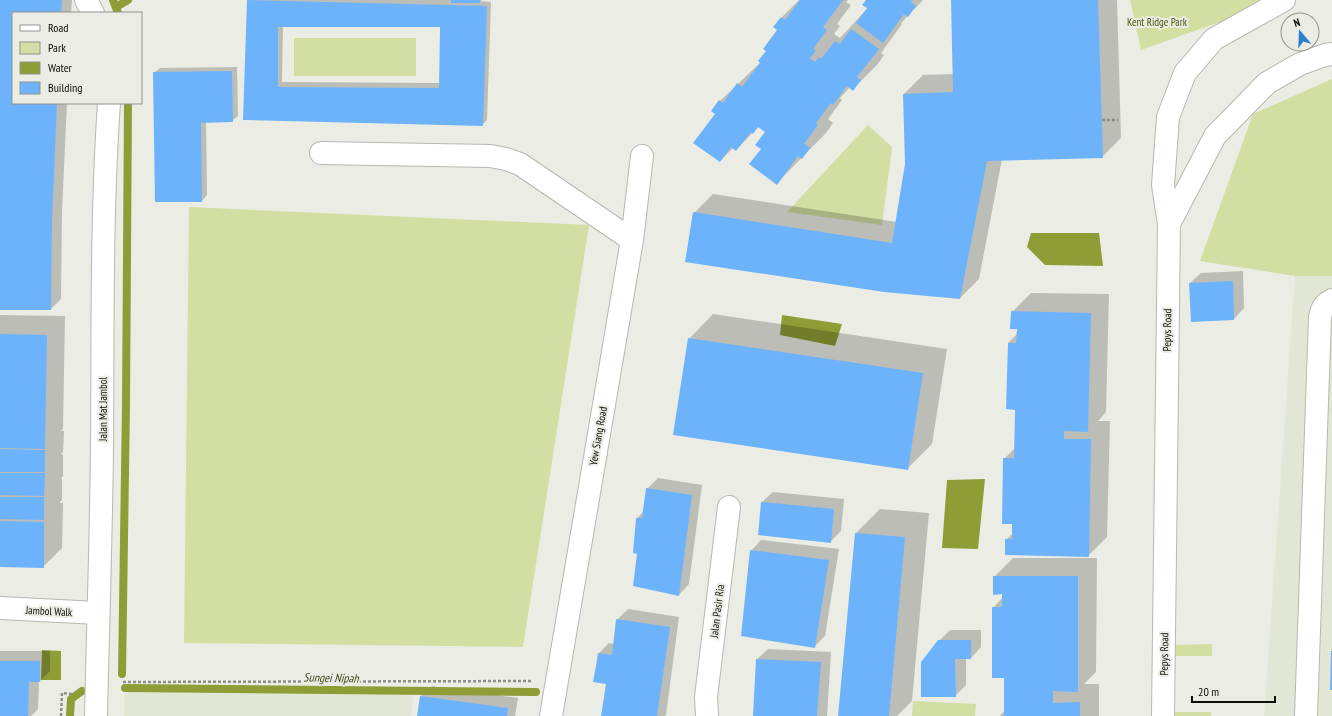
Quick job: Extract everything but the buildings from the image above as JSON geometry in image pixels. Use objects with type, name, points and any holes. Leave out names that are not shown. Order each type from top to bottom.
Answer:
[{"type":"street","points":[[86,0],[92,12]]},
{"type":"street","name":"Pepys Road","points":[[1163,716],[1169,224],[1163,185],[1168,117],[1185,73],[1214,39],[1284,0]]},
{"type":"street","points":[[1169,224],[1214,136],[1267,83],[1300,64],[1332,54]]},
{"type":"street","name":"Jalan Mat Jambol","points":[[96,716],[102,450],[104,220],[109,104]]},
{"type":"street","points":[[321,153],[490,156],[506,159],[520,164],[632,240]]},
{"type":"street","name":"Yew Siang Road","points":[[551,716],[632,240],[642,156]]},
{"type":"street","points":[[1306,716],[1320,317],[1322,308],[1326,303],[1332,300]]},
{"type":"street","name":"Jalan Pasir Ria","points":[[707,716],[706,697],[729,507]]},
{"type":"street","name":"Jambol Walk","points":[[0,608],[98,613]]},
{"type":"path","points":[[1102,120],[1118,120]]},
{"type":"path","points":[[125,682],[533,681]]},
{"type":"path","points":[[61,716],[62,693]]},
{"type":"shaded area","points":[[1332,275],[1332,716],[1264,716],[1295,276]]},
{"type":"shaded area","points":[[125,690],[414,692],[411,716],[124,716]]},
{"type":"green space","name":"Kent Ridge Park","points":[[1130,0],[1282,0],[1141,50]]},
{"type":"green space","points":[[294,38],[416,38],[416,76],[294,76]]},
{"type":"green space","points":[[1332,79],[1332,276],[1295,276],[1200,261],[1253,114]]},
{"type":"green space","points":[[868,125],[892,147],[882,225],[787,212]]},
{"type":"green space","points":[[189,207],[589,225],[523,647],[184,643]]},
{"type":"green space","points":[[1212,644],[1212,656],[1175,656],[1175,645]]},
{"type":"green space","points":[[913,701],[976,704],[975,716],[912,716]]},
{"type":"green space","points":[[1175,712],[1211,712],[1211,716],[1175,716]]},
{"type":"water","points":[[1031,233],[1099,233],[1103,266],[1045,265],[1027,247]]},
{"type":"water","points":[[782,315],[842,324],[835,346],[780,335]]},
{"type":"water","points":[[985,479],[978,549],[942,548],[947,480]]},
{"type":"water","points":[[42,650],[61,651],[61,680],[41,680]]},
{"type":"waterway","points":[[113,0],[118,12]]},
{"type":"waterway","points":[[116,7],[128,0]]},
{"type":"waterway","points":[[122,674],[128,104]]},
{"type":"waterway","name":"Sungei Nipah","points":[[125,688],[536,692]]},
{"type":"waterway","name":"Sungei Nipah","points":[[70,716],[71,699],[82,691]]}]
